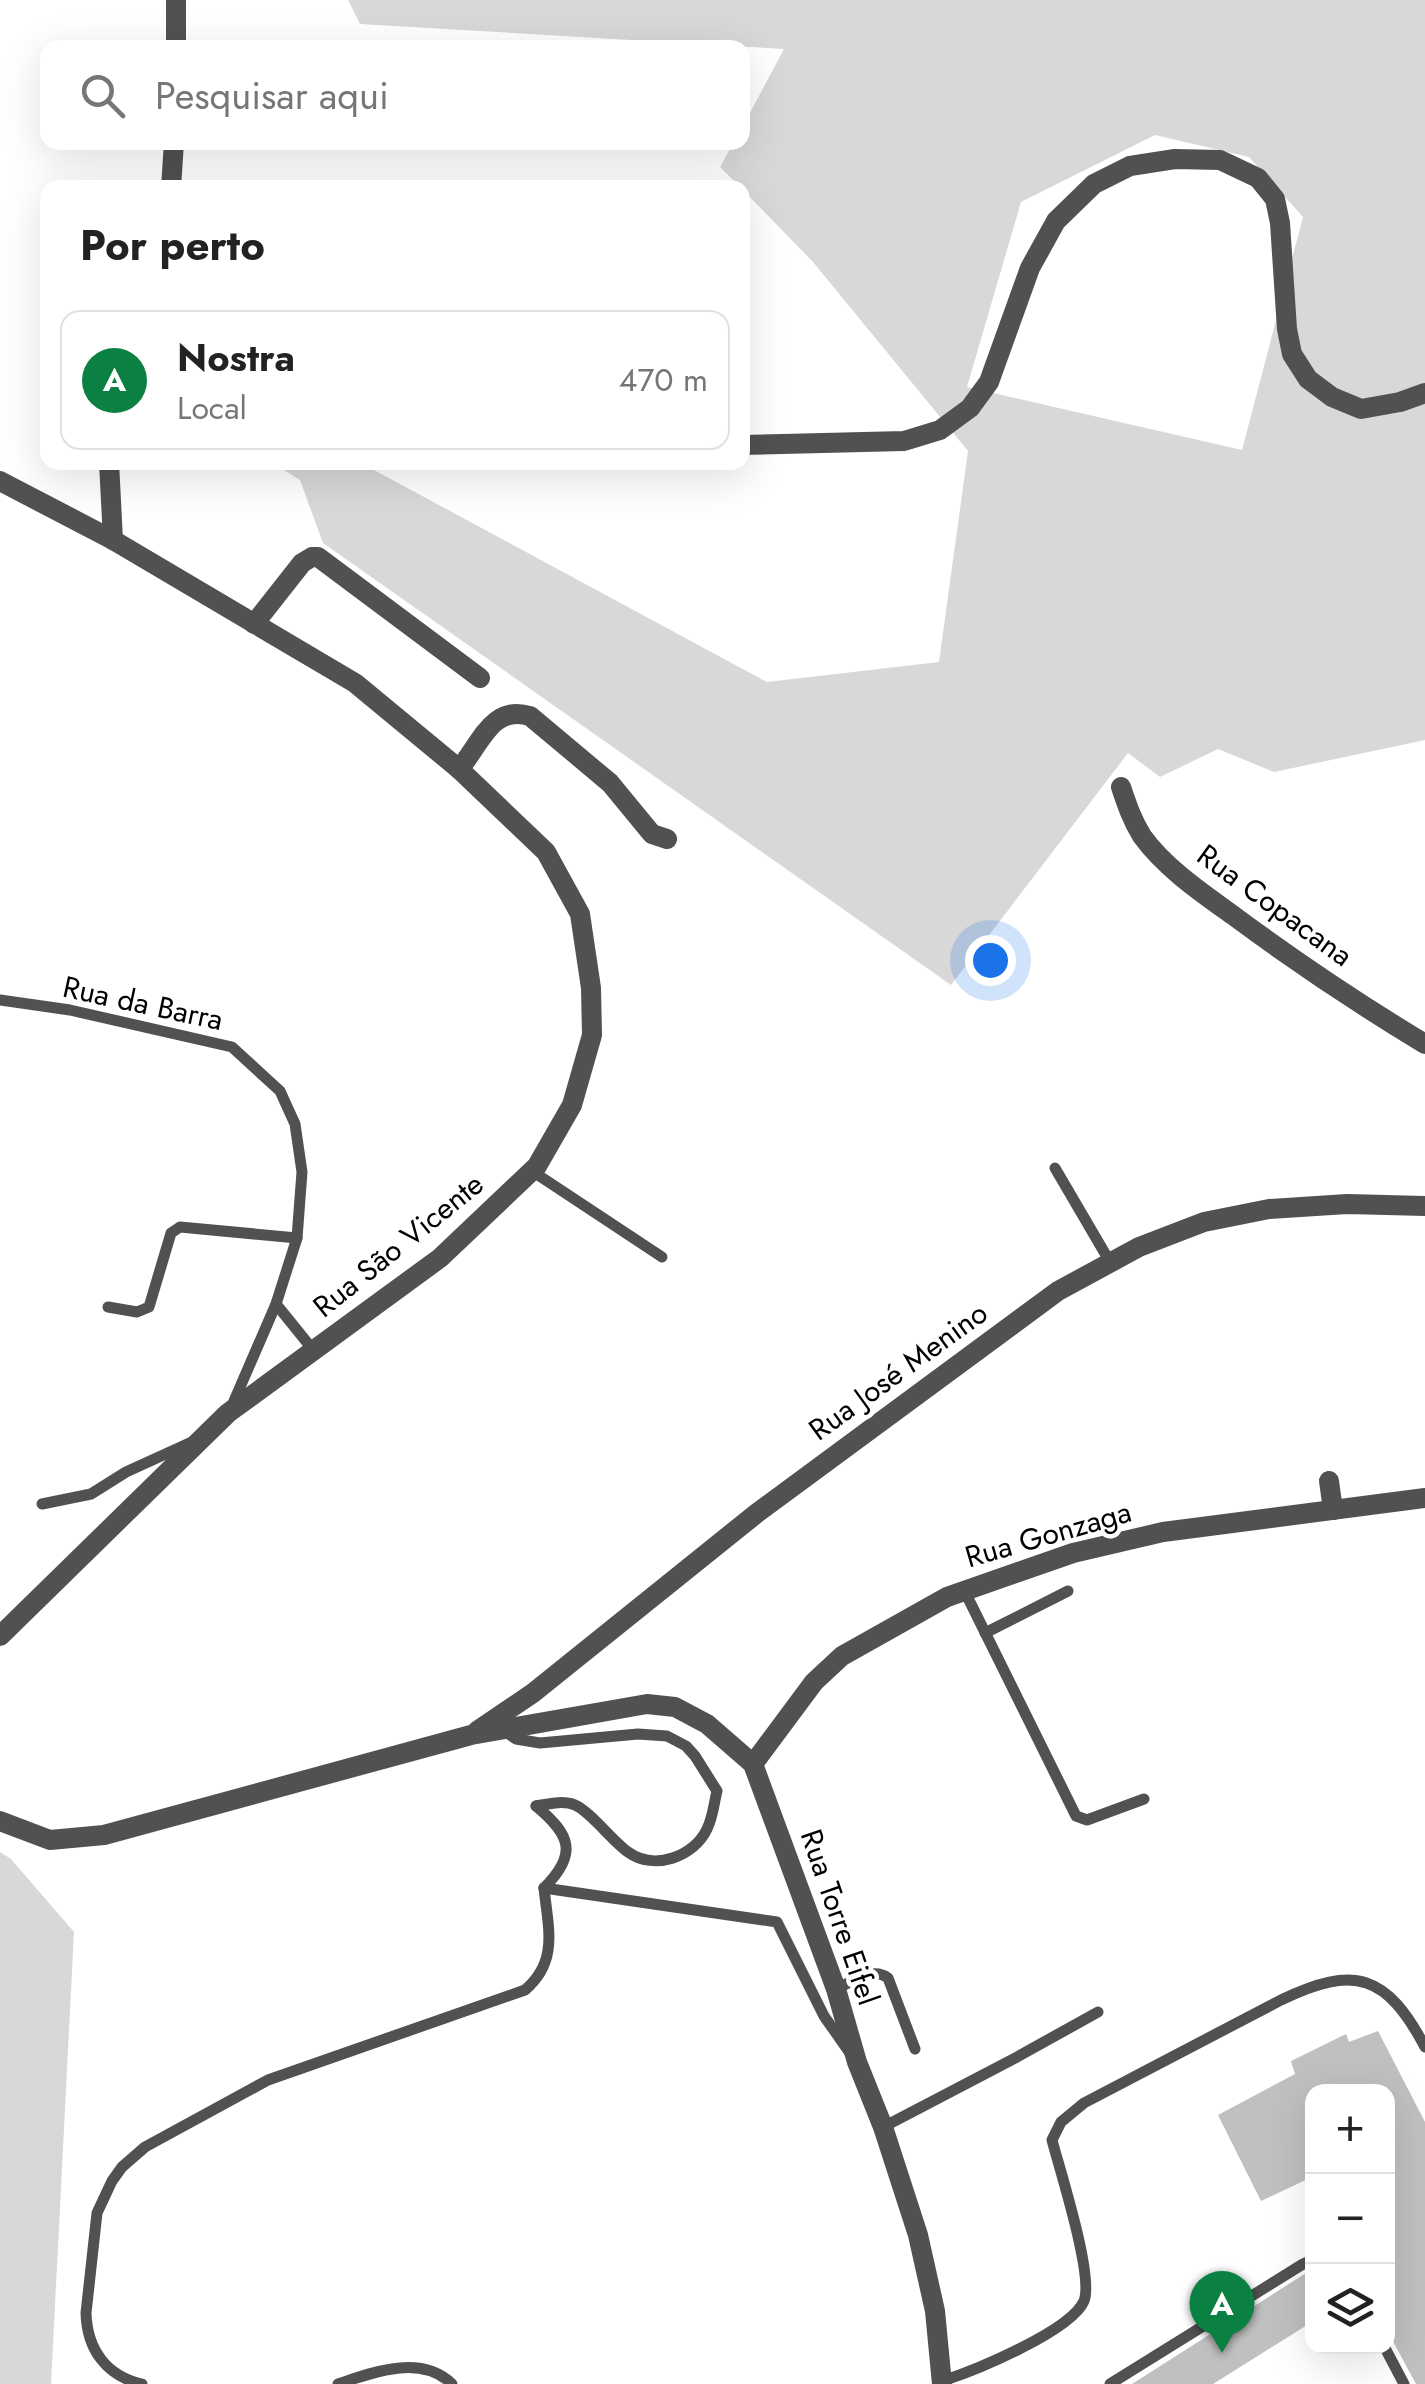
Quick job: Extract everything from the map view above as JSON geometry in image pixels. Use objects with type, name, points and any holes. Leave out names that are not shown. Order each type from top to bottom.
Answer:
[{"type":"street","points":[[176,0],[176,40]]},
{"type":"street","points":[[171,180],[173,150]]},
{"type":"street","points":[[750,444],[904,440],[940,430],[970,408],[989,382],[1030,268],[1056,221],[1094,184],[1130,166],[1176,159],[1220,160],[1258,178],[1274,200],[1280,222],[1287,329],[1292,354],[1308,378],[1332,397],[1361,409],[1425,393]]},
{"type":"street","points":[[109,470],[113,540]]},
{"type":"street","name":"Rua São Vicente","points":[[0,481],[113,540],[355,683],[459,770],[546,852],[580,914],[591,988],[592,1035],[572,1104],[537,1166],[440,1258],[228,1414],[0,1636]]},
{"type":"street","points":[[254,624],[302,563],[318,557],[480,678]]},
{"type":"street","points":[[459,770],[502,715],[530,716],[610,783],[652,834],[667,840]]},
{"type":"street","name":"Rua Copacana","points":[[1121,787],[1131,818],[1145,840],[1184,878],[1303,967],[1425,1044]]},
{"type":"street","name":"Rua José Menino","points":[[471,1735],[556,1676],[756,1513],[1058,1291],[1110,1262],[1204,1222],[1269,1209],[1346,1204],[1425,1206]]},
{"type":"street","points":[[1329,1482],[1333,1510]]},
{"type":"street","name":"Rua Gonzaga","points":[[753,1764],[814,1682],[842,1656],[964,1590],[1073,1552],[1163,1532],[1425,1498]]},
{"type":"street","name":"Rua Torre Eifel","points":[[471,1735],[647,1704],[675,1707],[707,1724],[753,1764],[836,1988],[857,2062],[918,2234],[935,2312],[942,2382]]},
{"type":"street","points":[[0,1821],[50,1840],[104,1835],[471,1735]]},
{"type":"lane","name":"Rua da Barra","points":[[0,1000],[70,1010],[232,1048],[280,1091],[295,1124],[302,1172],[297,1238],[276,1304],[228,1414]]},
{"type":"lane","points":[[1055,1168],[1110,1262]]},
{"type":"lane","points":[[532,1171],[662,1257]]},
{"type":"lane","points":[[108,1308],[137,1312],[149,1307],[171,1234],[180,1227],[297,1238]]},
{"type":"lane","points":[[276,1304],[314,1351]]},
{"type":"lane","points":[[42,1504],[91,1494],[126,1472],[204,1436]]},
{"type":"lane","points":[[964,1590],[1076,1816],[1087,1820],[1144,1799]]},
{"type":"lane","points":[[985,1633],[1068,1591]]},
{"type":"lane","points":[[142,2384],[121,2377],[102,2362],[86,2326],[97,2213],[122,2167],[144,2146],[268,2080],[525,1990],[542,1973],[549,1950],[544,1888],[561,1871],[566,1854],[566,1839],[557,1823],[536,1806],[578,1806],[630,1854],[647,1862],[679,1856],[698,1843],[710,1824],[717,1791],[696,1756],[666,1736],[638,1734],[540,1743],[516,1738],[503,1730]]},
{"type":"lane","points":[[544,1888],[778,1922],[834,2034],[857,2062]]},
{"type":"lane","points":[[836,1988],[874,1973],[885,1974],[915,2050]]},
{"type":"lane","points":[[942,2382],[974,2371],[1033,2341],[1068,2319],[1083,2303],[1086,2288],[1082,2258],[1052,2140],[1061,2122],[1084,2103],[1295,1993],[1333,1980],[1372,1983],[1392,1997],[1425,2047]]},
{"type":"lane","points":[[883,2128],[1098,2012]]},
{"type":"lane","points":[[1110,2384],[1305,2263]]},
{"type":"lane","points":[[1388,2354],[1404,2384]]},
{"type":"lane","points":[[338,2384],[398,2368],[437,2374],[452,2384]]},
{"type":"shaded area","points":[[348,0],[1425,0],[1425,740],[1274,772],[1218,749],[1160,777],[1128,753],[951,985],[323,543],[300,480],[284,470],[374,470],[767,682],[939,662],[968,451],[813,262],[750,196],[750,180],[734,180],[720,167],[729,150],[750,150],[750,113],[784,49],[750,47],[750,40],[631,40],[360,24]],"holes":[[[1155,135],[1249,157],[1303,217],[1242,450],[967,387],[1021,202]]]},
{"type":"shaded area","points":[[0,1852],[11,1859],[74,1932],[51,2384],[0,2384]]},
{"type":"building","points":[[1378,2031],[1425,2122],[1425,2384],[1416,2384],[1395,2345],[1395,2084],[1305,2084],[1305,2180],[1261,2201],[1218,2115],[1295,2074],[1291,2061],[1346,2034],[1349,2042]]},
{"type":"building","points":[[1305,2274],[1305,2326],[1213,2384],[1132,2384]]},
{"type":"place","name":"Nostra","points":[[1222,2353]]}]
